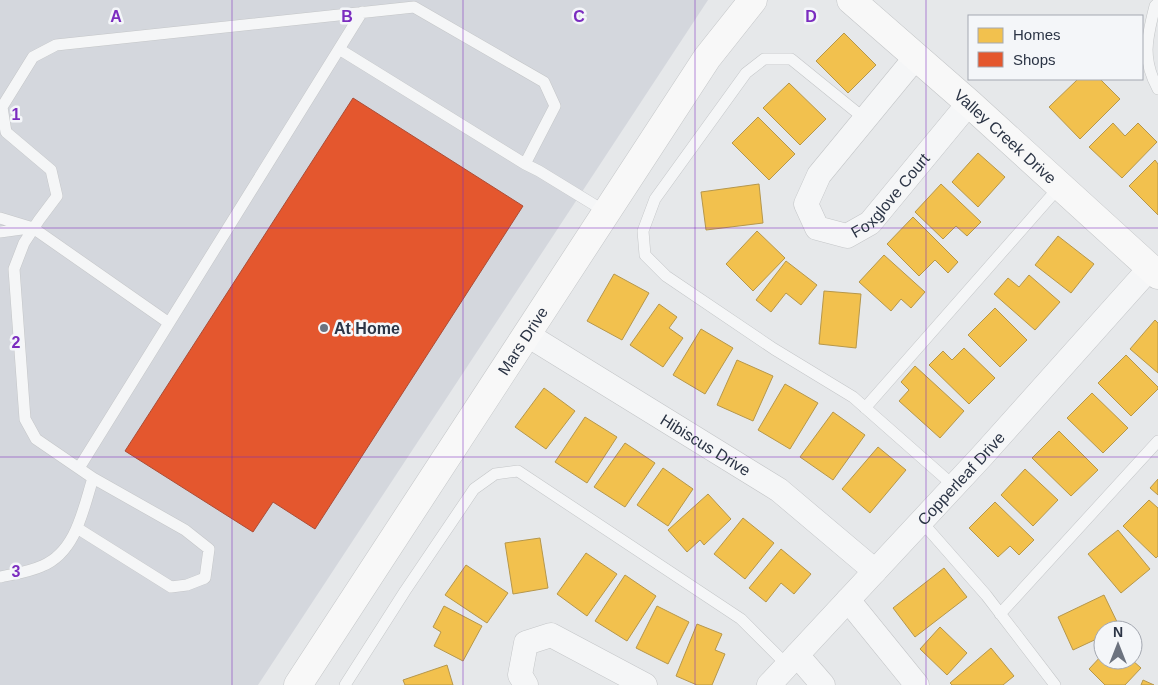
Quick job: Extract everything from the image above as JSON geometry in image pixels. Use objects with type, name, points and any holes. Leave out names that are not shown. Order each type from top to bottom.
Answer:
[{"type":"street","name":"Mars Drive","points":[[298,685],[707,58],[754,0]]},
{"type":"street","name":"Valley Creek Drive","points":[[851,0],[1154,271]]},
{"type":"street","name":"Foxglove Court","points":[[916,57],[819,175],[806,204],[818,228],[847,236],[870,223],[969,104]]},
{"type":"street","name":"Copperleaf Drive","points":[[769,685],[1154,271]]},
{"type":"street","name":"Hibiscus Drive","points":[[526,334],[779,490],[875,571]]},
{"type":"street","points":[[848,600],[917,685]]},
{"type":"street","points":[[526,685],[520,675],[526,643],[551,635],[645,685]]},
{"type":"street","points":[[792,660],[823,685]]},
{"type":"lane","points":[[1158,3],[1155,6],[1146,41],[1149,74],[1158,89]]},
{"type":"lane","points":[[77,528],[171,587],[187,585],[205,578],[209,549],[185,530],[93,478],[36,439],[25,419],[14,269],[24,243],[57,196],[50,170],[6,132],[2,107],[33,57],[56,45],[414,7],[544,82],[555,106],[525,164]]},
{"type":"lane","points":[[79,468],[362,12]]},
{"type":"lane","points":[[339,49],[606,212]]},
{"type":"lane","points":[[865,119],[791,59],[764,59],[746,73],[655,199],[643,230],[644,254],[666,276],[774,349],[853,397],[954,486]]},
{"type":"lane","points":[[865,408],[1060,186]]},
{"type":"lane","points":[[0,218],[33,228],[169,323]]},
{"type":"lane","points":[[0,232],[33,228]]},
{"type":"lane","points":[[1000,614],[1158,441]]},
{"type":"lane","points":[[344,685],[474,489],[495,474],[518,471],[741,620],[792,660]]},
{"type":"lane","points":[[0,576],[25,572],[43,566],[63,553],[77,528],[93,478]]},
{"type":"lane","points":[[921,521],[1000,614],[1055,685]]},
{"type":"shaded area","points":[[0,0],[708,0],[258,685],[0,685]]},
{"type":"building: Homes","points":[[844,33],[876,65],[848,93],[816,61]]},
{"type":"building: Homes","points":[[1077,80],[1101,80],[1120,99],[1080,139],[1049,107]]},
{"type":"building: Homes","points":[[789,83],[826,119],[800,145],[763,108]]},
{"type":"building: Homes","points":[[758,117],[795,154],[769,180],[732,143]]},
{"type":"building: Homes","points":[[1113,123],[1125,136],[1138,123],[1157,142],[1122,178],[1089,147]]},
{"type":"building: Homes","points":[[978,153],[1005,177],[978,207],[952,182]]},
{"type":"building: Homes","points":[[1155,160],[1158,164],[1158,215],[1129,186]]},
{"type":"building: Homes","points":[[759,184],[763,223],[706,230],[701,192]]},
{"type":"building: Homes","points":[[941,184],[981,222],[967,236],[956,226],[943,239],[915,212]]},
{"type":"building: Homes","points":[[913,217],[958,262],[948,273],[935,260],[919,276],[887,244]]},
{"type":"building: Homes","points":[[757,231],[785,258],[753,291],[726,264]]},
{"type":"building: Homes","points":[[1058,236],[1094,264],[1071,293],[1035,265]]},
{"type":"building: Homes","points":[[884,255],[925,292],[911,308],[901,299],[891,311],[859,282]]},
{"type":"building: Homes","points":[[786,261],[817,285],[801,305],[786,293],[771,312],[756,300]]},
{"type":"building: Homes","points":[[614,274],[649,293],[622,340],[587,321]]},
{"type":"building: Homes","points":[[1029,275],[1060,302],[1035,330],[994,294],[1008,278],[1019,287]]},
{"type":"building: Homes","points":[[824,291],[861,294],[856,348],[819,344]]},
{"type":"building: Homes","points":[[659,304],[677,317],[669,328],[683,338],[663,367],[630,345]]},
{"type":"building: Homes","points":[[995,308],[1027,340],[1000,367],[968,335]]},
{"type":"building: Homes","points":[[1155,320],[1158,323],[1158,373],[1130,349]]},
{"type":"building: Homes","points":[[701,329],[733,348],[705,394],[673,375]]},
{"type":"building: Homes","points":[[964,348],[995,378],[969,404],[929,365],[943,351],[952,360]]},
{"type":"building: Homes","points":[[1126,355],[1158,387],[1131,416],[1098,383]]},
{"type":"building: Homes","points":[[737,360],[773,376],[753,421],[717,405]]},
{"type":"building: Homes","points":[[915,366],[964,411],[940,438],[899,401],[909,390],[901,382]]},
{"type":"building: Homes","points":[[785,384],[818,403],[790,449],[758,430]]},
{"type":"building: Homes","points":[[544,388],[575,411],[546,449],[515,427]]},
{"type":"building: Homes","points":[[1092,393],[1128,428],[1103,453],[1067,418]]},
{"type":"building: Homes","points":[[833,412],[865,435],[833,480],[800,457]]},
{"type":"building: Homes","points":[[585,417],[617,437],[587,483],[555,462]]},
{"type":"building: Homes","points":[[1059,431],[1098,470],[1071,496],[1032,458]]},
{"type":"building: Homes","points":[[625,443],[655,463],[625,507],[594,487]]},
{"type":"building: Homes","points":[[878,447],[906,470],[870,513],[842,489]]},
{"type":"building: Homes","points":[[663,468],[693,489],[668,526],[637,505]]},
{"type":"building: Homes","points":[[1025,469],[1058,500],[1033,526],[1001,495]]},
{"type":"building: Homes","points":[[1158,479],[1158,495],[1150,488]]},
{"type":"building: Homes","points":[[708,494],[731,519],[704,545],[700,540],[687,552],[668,530]]},
{"type":"building: Homes","points":[[1149,500],[1158,508],[1158,556],[1156,558],[1123,526]]},
{"type":"building: Homes","points":[[995,502],[1034,540],[1019,555],[1010,546],[998,557],[969,528]]},
{"type":"building: Homes","points":[[743,518],[774,543],[745,579],[714,554]]},
{"type":"building: Homes","points":[[1118,530],[1150,569],[1121,593],[1088,554]]},
{"type":"building: Homes","points":[[540,538],[548,588],[513,594],[505,543]]},
{"type":"building: Homes","points":[[781,549],[811,574],[794,594],[781,583],[766,602],[749,588]]},
{"type":"building: Homes","points":[[586,553],[617,574],[587,616],[557,594]]},
{"type":"building: Homes","points":[[466,565],[508,593],[487,623],[445,595]]},
{"type":"building: Homes","points":[[944,568],[967,597],[915,637],[893,608]]},
{"type":"building: Homes","points":[[625,575],[656,596],[627,641],[595,621]]},
{"type":"building: Homes","points":[[1104,595],[1116,620],[1093,620],[1093,641],[1073,650],[1058,617]]},
{"type":"building: Homes","points":[[444,606],[482,626],[463,661],[434,646],[441,632],[433,627]]},
{"type":"building: Homes","points":[[657,606],[689,622],[668,664],[636,648]]},
{"type":"building: Homes","points":[[697,624],[722,634],[715,650],[725,654],[712,685],[697,685],[676,676]]},
{"type":"building: Homes","points":[[940,627],[967,653],[947,675],[920,649]]},
{"type":"building: Homes","points":[[991,648],[1014,676],[1003,685],[952,685],[950,683]]},
{"type":"building: Homes","points":[[447,665],[453,685],[405,685],[403,680]]},
{"type":"building: Homes","points":[[1093,665],[1093,670],[1139,670],[1125,685],[1105,685],[1089,669]]},
{"type":"building: Homes","points":[[1143,680],[1154,685],[1141,685]]},
{"type":"building: Shops","name":"At Home","points":[[353,98],[523,206],[315,529],[273,502],[253,532],[125,451]]},
{"type":"place","name":"At Home","points":[[324,328]]}]
